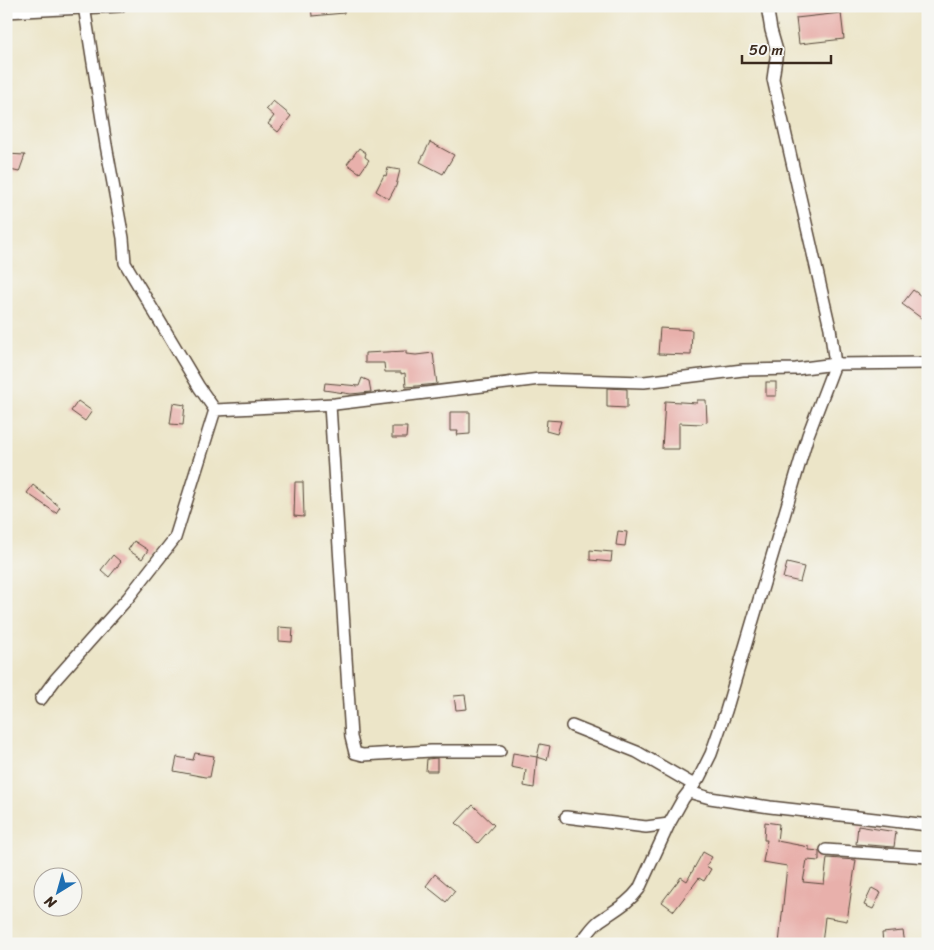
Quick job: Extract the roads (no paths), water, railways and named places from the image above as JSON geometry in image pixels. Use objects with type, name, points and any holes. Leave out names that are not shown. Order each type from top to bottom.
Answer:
[{"type":"street","points":[[6,12],[120,6]]},
{"type":"street","points":[[579,944],[597,923],[618,910],[639,889],[670,824],[711,754],[726,711],[808,435],[834,364],[830,328],[773,79],[777,51],[767,6]]},
{"type":"street","points":[[84,8],[123,238],[125,263],[198,387],[215,410]]},
{"type":"street","points":[[215,410],[330,405],[540,379],[644,382],[743,370],[796,369],[834,364],[928,363]]},
{"type":"street","points":[[330,405],[351,737],[354,753],[363,755],[430,751],[500,751]]},
{"type":"street","points":[[41,699],[55,680],[128,598],[175,538],[215,410]]},
{"type":"street","points":[[572,726],[637,752],[710,798],[770,808],[928,825]]},
{"type":"street","points":[[566,817],[646,827],[670,824]]},
{"type":"street","points":[[826,850],[928,857]]}]
